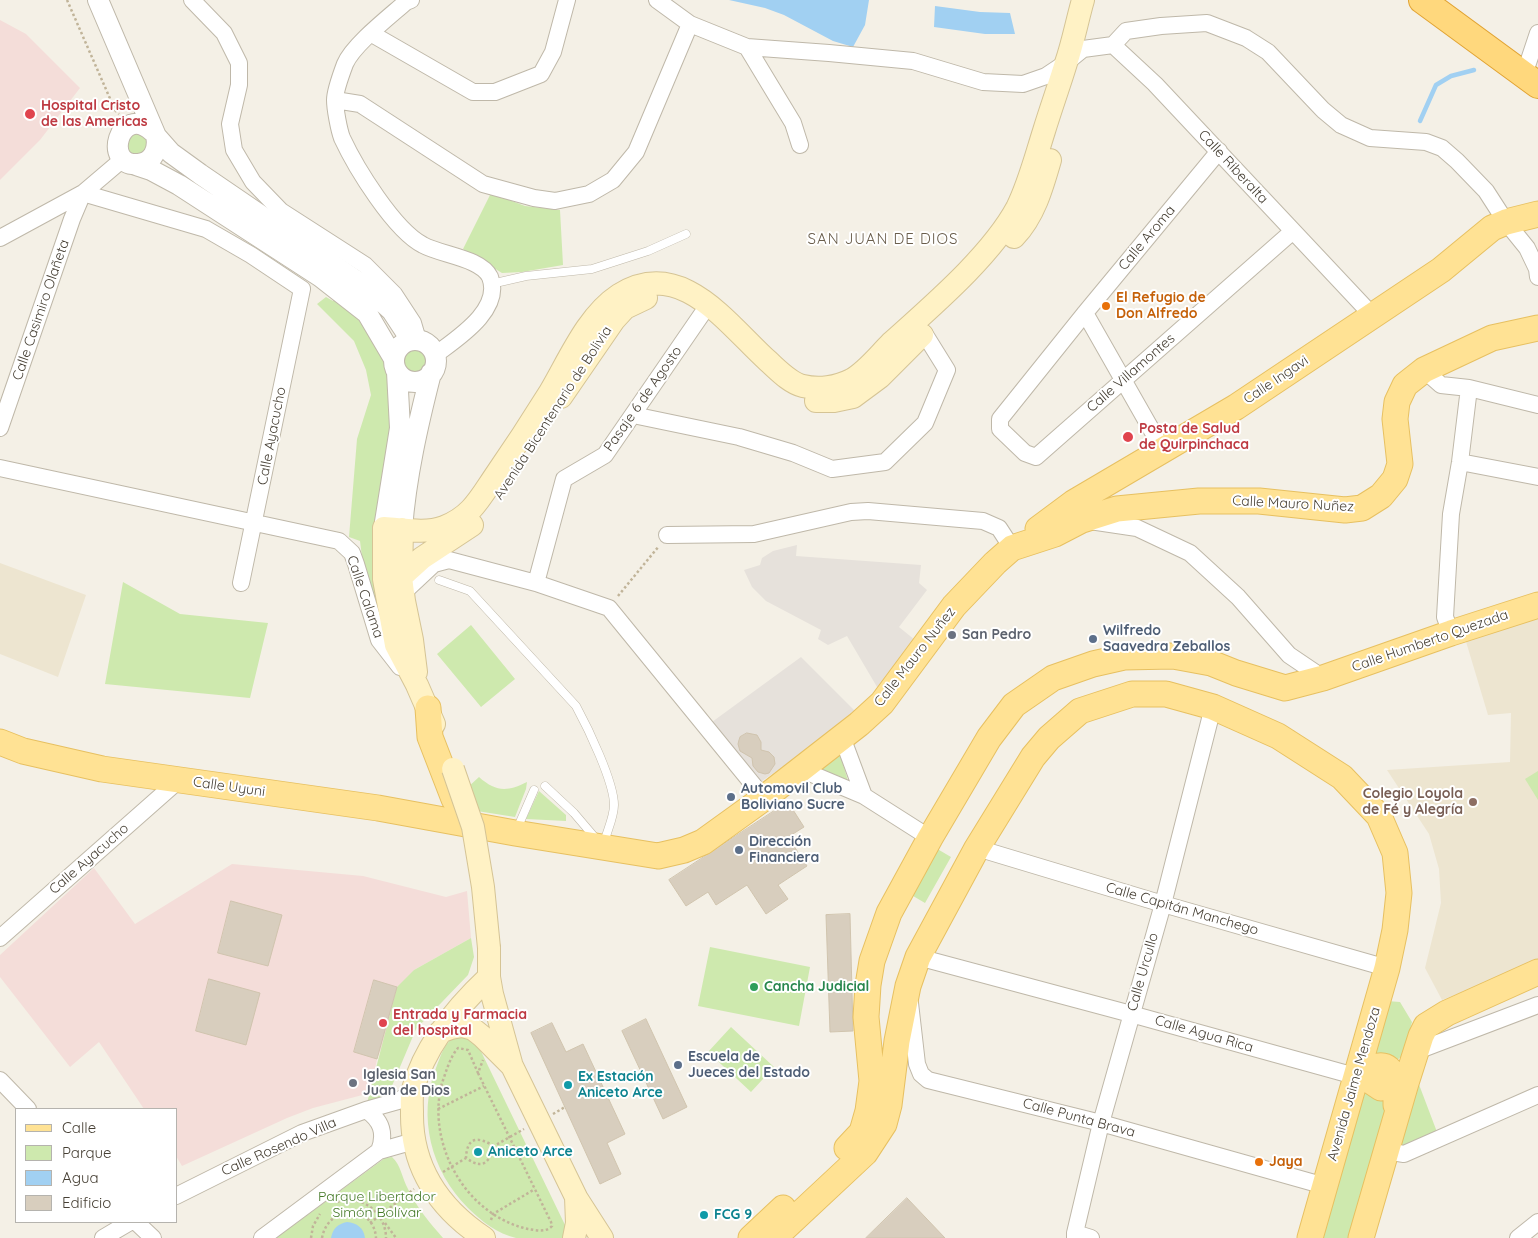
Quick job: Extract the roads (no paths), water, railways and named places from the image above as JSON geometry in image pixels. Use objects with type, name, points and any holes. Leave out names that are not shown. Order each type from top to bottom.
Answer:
[{"type":"highway","points":[[1422,0],[1444,9],[1533,82]]},
{"type":"main road","name":"Avenida Bicentenario de Bolivia","points":[[396,585],[422,558],[475,523],[496,503],[548,416],[614,320],[625,308],[637,301],[649,297],[665,297],[702,314],[753,364],[789,395],[803,400],[834,401],[853,397],[880,377],[1022,229],[1032,211],[1041,190],[1075,56],[1083,0]]},
{"type":"main road","name":"Avenida Bicentenario de Bolivia","points":[[393,528],[429,530],[442,528],[469,512],[478,502],[513,450],[576,346],[606,304],[632,288],[643,284],[664,283],[692,293],[715,308],[750,345],[781,373],[802,386],[832,387],[856,376],[955,284],[1006,225],[1018,206],[1027,184],[1094,0]]},
{"type":"main road","name":"Calle Ingavi","points":[[1012,548],[1073,503],[1236,407],[1441,270],[1492,228],[1506,222],[1538,214]]},
{"type":"main road","name":"Calle Mauro Nuñez","points":[[506,831],[658,856],[684,850],[703,842],[764,798],[882,703],[954,606],[1012,548],[1055,534],[1082,520],[1117,509],[1199,501],[1258,501],[1345,510],[1362,508],[1381,496],[1395,479],[1400,464],[1395,419],[1397,402],[1405,385],[1424,370],[1492,338],[1538,328]]},
{"type":"main road","points":[[393,528],[396,585],[396,645],[417,685]]},
{"type":"main road","name":"Calle Humberto Quezada","points":[[895,1035],[866,1004],[872,961],[889,913],[930,838],[989,738],[1014,705],[1053,678],[1093,664],[1124,657],[1173,656],[1211,663],[1285,688],[1323,678],[1538,605]]},
{"type":"main road","name":"Calle Calama","points":[[417,685],[470,813],[484,887],[489,962],[512,1066]]},
{"type":"main road","name":"Avenida Jaime Mendoza","points":[[895,1035],[918,957],[977,848],[1033,757],[1049,738],[1080,712],[1132,694],[1166,694],[1213,707],[1278,736],[1342,777],[1379,816],[1395,853],[1399,893],[1395,930],[1387,968],[1375,1071],[1325,1186],[1310,1238]]},
{"type":"main road","points":[[428,708],[430,737],[453,796],[467,847],[475,905],[477,937],[489,962],[468,997],[440,1032],[422,1064],[412,1092],[414,1141],[428,1182],[450,1210],[467,1226],[487,1232]]},
{"type":"main road","name":"Calle Uyuni","points":[[0,742],[23,751],[102,769],[378,808],[506,831]]},
{"type":"main road","points":[[1375,1071],[1417,1051],[1426,1026],[1438,1018],[1538,972]]},
{"type":"main road","points":[[767,1236],[884,1124],[889,1106],[895,1035],[866,1004]]},
{"type":"main road","points":[[440,1032],[462,1026],[473,1029],[512,1066],[576,1197],[602,1238]]},
{"type":"main road","name":"Avenida Jaime Mendoza","points":[[1361,1238],[1397,1115],[1375,1071]]},
{"type":"main road","points":[[574,1238],[577,1224],[576,1197]]},
{"type":"street","points":[[0,238],[83,193],[128,162],[140,164],[151,159],[157,148],[154,133],[98,0]]},
{"type":"street","points":[[192,0],[224,33],[239,63],[239,85],[230,124],[232,141],[234,150],[253,182],[281,211],[365,265],[394,294],[413,323],[415,340]]},
{"type":"street","points":[[393,528],[404,504],[415,433],[433,364],[428,345],[415,340],[392,311],[367,288],[193,168],[171,152],[154,133],[141,124],[128,126],[119,135],[117,141],[119,154],[128,162],[151,170],[179,185],[321,277],[367,313],[402,377],[414,382],[421,381],[433,364],[476,322],[489,303],[492,290],[489,277],[480,266],[422,245],[400,226],[368,185],[341,136],[335,100],[345,63],[358,47],[406,2],[411,0]]},
{"type":"street","points":[[372,34],[473,92],[495,92],[541,74],[553,52],[567,0]]},
{"type":"street","points":[[657,0],[690,24],[748,47],[914,61],[983,82],[1007,84],[1023,84],[1046,76],[1075,56],[1113,45],[1126,31],[1161,26],[1207,23],[1246,38],[1268,52],[1323,110],[1341,126],[1370,138],[1426,142],[1442,148],[1486,191],[1526,248],[1537,269],[1538,277]]},
{"type":"street","points":[[335,100],[360,104],[483,184],[534,198],[555,201],[589,194],[613,180],[636,152],[690,24]]},
{"type":"street","points":[[1533,82],[1538,33]]},
{"type":"street","name":"Calle Riberalta","points":[[1113,45],[1155,84],[1372,315]]},
{"type":"street","points":[[748,47],[793,123],[800,145]]},
{"type":"street","name":"Calle Aroma","points":[[1036,457],[1025,454],[1000,429],[1000,420],[1085,313],[1219,151]]},
{"type":"street","name":"Calle Ayacucho","points":[[83,193],[206,229],[251,255],[302,289],[241,583]]},
{"type":"street","name":"Calle Casimiro Olañeta","points":[[0,428],[83,193]]},
{"type":"street","name":"Calle Villamontes","points":[[1036,457],[1293,231]]},
{"type":"street","points":[[1085,313],[1163,450]]},
{"type":"street","name":"Pasaje 6 de Agosto","points":[[536,584],[564,479],[605,455],[702,314]]},
{"type":"street","points":[[633,415],[739,437],[793,453],[832,469],[885,462],[925,423],[947,370],[924,333]]},
{"type":"street","points":[[393,528],[400,428],[396,365],[400,347],[415,340]]},
{"type":"street","points":[[1424,370],[1441,385],[1469,388],[1538,405]]},
{"type":"street","points":[[1451,633],[1445,617],[1451,514],[1460,462],[1469,388]]},
{"type":"street","points":[[1460,462],[1538,477]]},
{"type":"street","name":"Calle Calama","points":[[0,468],[339,541],[352,553],[379,640],[393,660],[417,685]]},
{"type":"street","points":[[667,535],[754,534],[850,512],[868,510],[983,521],[999,528],[1012,548]]},
{"type":"street","points":[[1082,520],[1137,528],[1190,553],[1238,597],[1289,655],[1323,678]]},
{"type":"street","points":[[396,585],[445,560],[478,567],[609,608],[764,798]]},
{"type":"street","name":"Calle Urcullo","points":[[1075,1236],[1101,1123],[1163,904],[1213,707]]},
{"type":"street","points":[[842,737],[864,796]]},
{"type":"street","points":[[800,768],[864,796],[930,838]]},
{"type":"street","name":"Calle Ayacucho","points":[[0,938],[179,780]]},
{"type":"street","name":"Calle Capitán Manchego","points":[[977,848],[1387,968]]},
{"type":"street","name":"Calle Agua Rica","points":[[918,957],[1131,1014],[1375,1071]]},
{"type":"street","points":[[1417,1051],[1538,1005]]},
{"type":"street","name":"Calle Punta Brava","points":[[895,1035],[928,1080],[1101,1123],[1325,1186]]},
{"type":"street","points":[[0,1080],[27,1108]]},
{"type":"street","name":"Calle Rosendo Villa","points":[[178,1195],[302,1133],[366,1110],[398,1101],[412,1092]]},
{"type":"street","points":[[1386,1151],[1404,1154],[1538,1094]]},
{"type":"street","points":[[366,1110],[380,1123],[382,1132],[379,1151]]},
{"type":"street","points":[[262,1238],[379,1151],[414,1141]]},
{"type":"street","points":[[1518,1238],[1538,1222]]},
{"type":"street","points":[[103,1238],[128,1223]]},
{"type":"street","points":[[137,1223],[153,1238]]},
{"type":"street","points":[[1075,1236],[1091,1238]]},
{"type":"lane","points":[[491,284],[526,276],[592,269],[648,251],[686,234]]},
{"type":"lane","points":[[439,580],[470,591],[576,706],[588,727],[612,789],[614,806],[603,847]]},
{"type":"lane","points":[[545,786],[574,813],[603,847]]},
{"type":"lane","points":[[506,831],[534,790]]},
{"type":"water","points":[[729,0],[869,0],[865,25],[853,47],[833,41],[784,15],[765,8]]},
{"type":"water","points":[[935,6],[980,12],[1010,13],[1015,34],[985,34],[934,27]]},
{"type":"water","points":[[347,1222],[359,1227],[363,1231],[365,1238],[331,1238],[336,1227]]},
{"type":"waterway","points":[[1420,121],[1436,85],[1451,76],[1474,70]]},
{"type":"place","name":"Hospital Cristo de las Americas","points":[[30,114]]},
{"type":"place","name":"El Refugio de Don Alfredo","points":[[1106,306]]},
{"type":"place","name":"Posta de Salud de Quirpinchaca","points":[[1128,437]]},
{"type":"place","name":"San Pedro","points":[[952,635]]},
{"type":"place","name":"Wilfredo Saavedra Zeballos","points":[[1093,639]]},
{"type":"place","name":"Automovil Club Boliviano Sucre","points":[[731,797]]},
{"type":"place","name":"Colegio Loyola de Fé y Alegría","points":[[1473,802]]},
{"type":"place","name":"Dirección Financiera","points":[[739,850]]},
{"type":"place","name":"Cancha Judicial","points":[[754,987]]},
{"type":"place","name":"Entrada y Farmacia del hospital","points":[[383,1023]]},
{"type":"place","name":"Escuela de Jueces del Estado","points":[[678,1065]]},
{"type":"place","name":"Iglesia San Juan de Dios","points":[[353,1083]]},
{"type":"place","name":"Ex Estación Aniceto Arce","points":[[568,1085]]},
{"type":"place","name":"Aniceto Arce","points":[[478,1152]]},
{"type":"place","name":"Jaya","points":[[1259,1162]]},
{"type":"place","name":"FCG 9","points":[[704,1215]]},
{"type":"district","name":"SAN JUAN DE DIOS","points":[[883,239]]},
{"type":"park label","name":"Parque Libertador Simón Bolívar","points":[[377,1206]]}]
